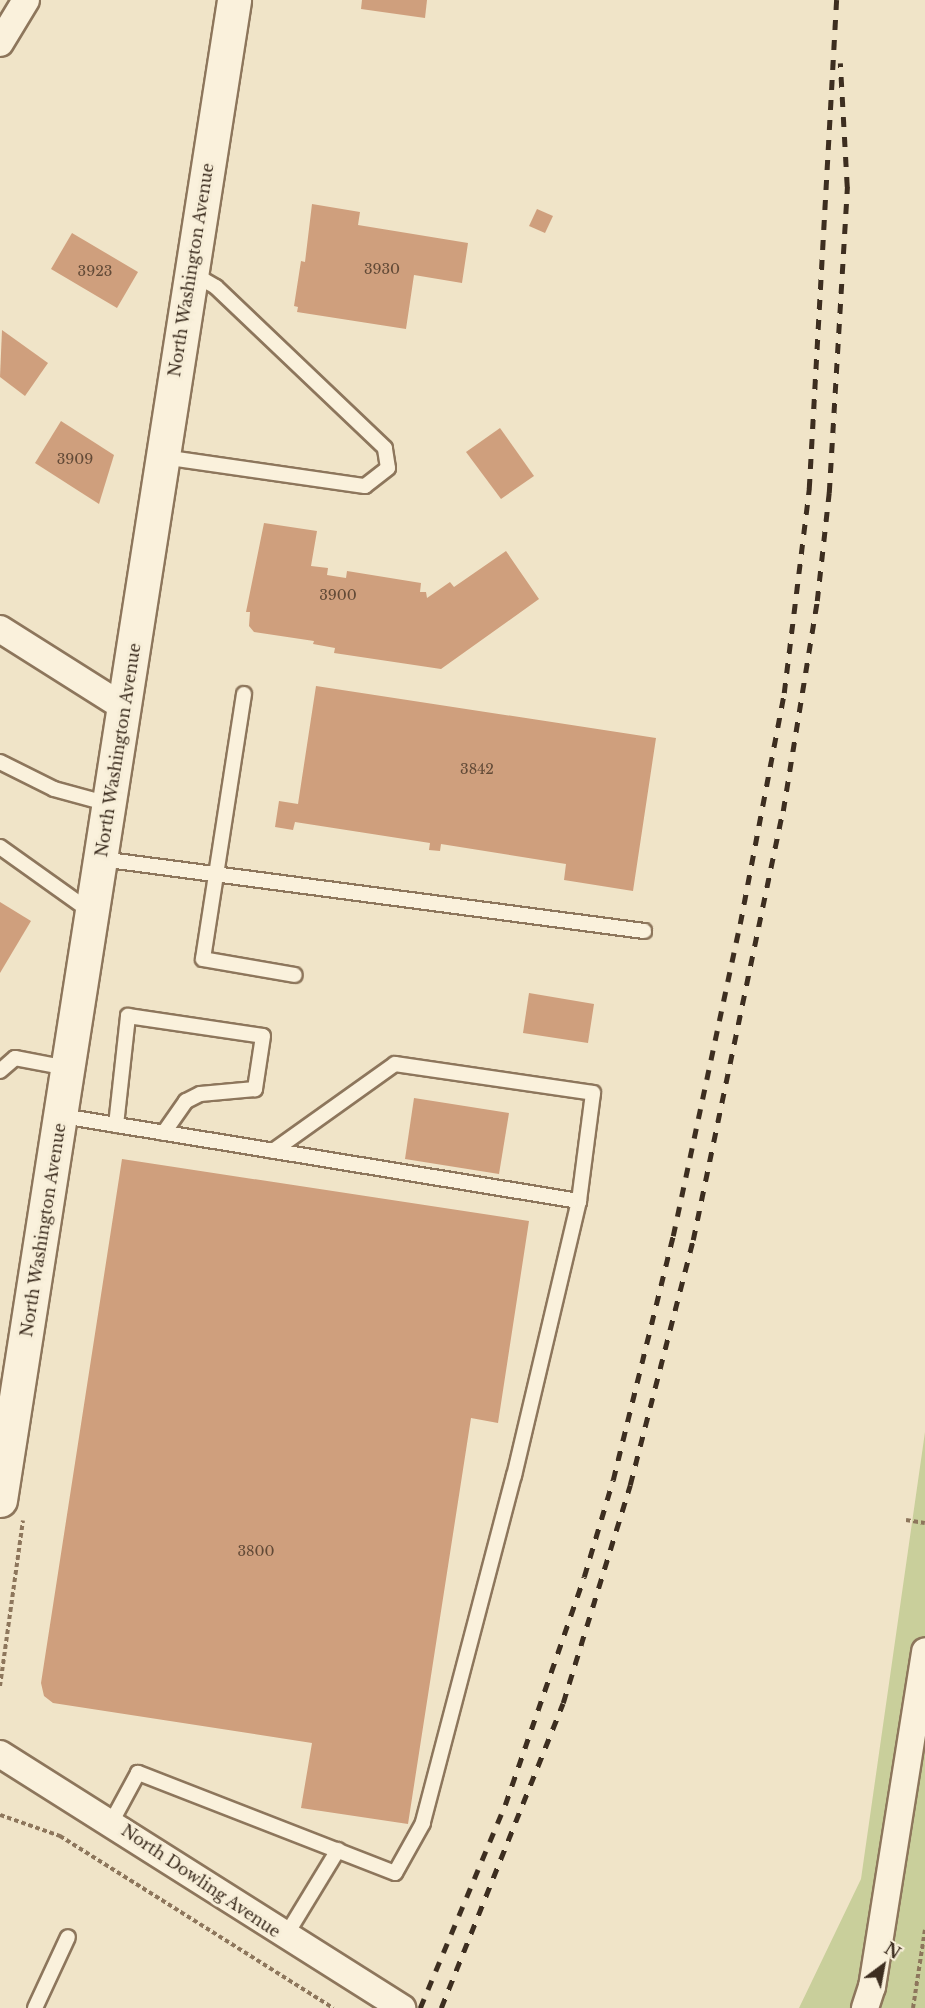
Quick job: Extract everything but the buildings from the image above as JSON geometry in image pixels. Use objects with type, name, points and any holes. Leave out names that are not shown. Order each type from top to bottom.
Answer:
[{"type":"street","points":[[0,43],[26,0]]},
{"type":"street","name":"North Washington Avenue","points":[[0,1500],[70,1068],[190,272],[234,0]]},
{"type":"street","points":[[0,629],[125,708]]},
{"type":"street","points":[[865,2008],[872,1987],[925,1651]]},
{"type":"street","name":"North Dowling Avenue","points":[[0,1754],[112,1821],[285,1937],[402,2008]]},
{"type":"lane","points":[[162,457],[365,486],[388,468],[385,448],[216,288],[190,272]]},
{"type":"lane","points":[[244,694],[203,959],[295,975]]},
{"type":"lane","points":[[0,762],[54,789],[109,804]]},
{"type":"lane","points":[[0,847],[93,914]]},
{"type":"lane","points":[[101,859],[644,931]]},
{"type":"lane","points":[[116,1125],[128,1016],[263,1036],[255,1089],[200,1094],[186,1101],[164,1133]]},
{"type":"lane","points":[[0,1071],[15,1058],[70,1068]]},
{"type":"lane","points":[[112,1821],[138,1773],[395,1873],[423,1823],[514,1475],[579,1201],[594,1093],[395,1064],[273,1151]]},
{"type":"lane","points":[[62,1116],[579,1201]]},
{"type":"lane","points":[[285,1937],[338,1850]]},
{"type":"lane","points":[[35,2008],[68,1937]]},
{"type":"path","points":[[906,1520],[925,1523]]},
{"type":"path","points":[[0,1815],[60,1836],[333,2008]]},
{"type":"path","points":[[913,2008],[925,1930]]},
{"type":"green space","points":[[925,1432],[925,2008],[799,2008],[861,1879]]},
{"type":"railway","points":[[420,2008],[505,1805],[584,1577],[613,1480],[673,1236],[740,924],[784,693],[809,489],[836,0]]},
{"type":"railway","points":[[441,2008],[563,1703],[630,1485],[693,1240],[783,811],[817,601],[829,493],[847,187],[840,63]]}]
